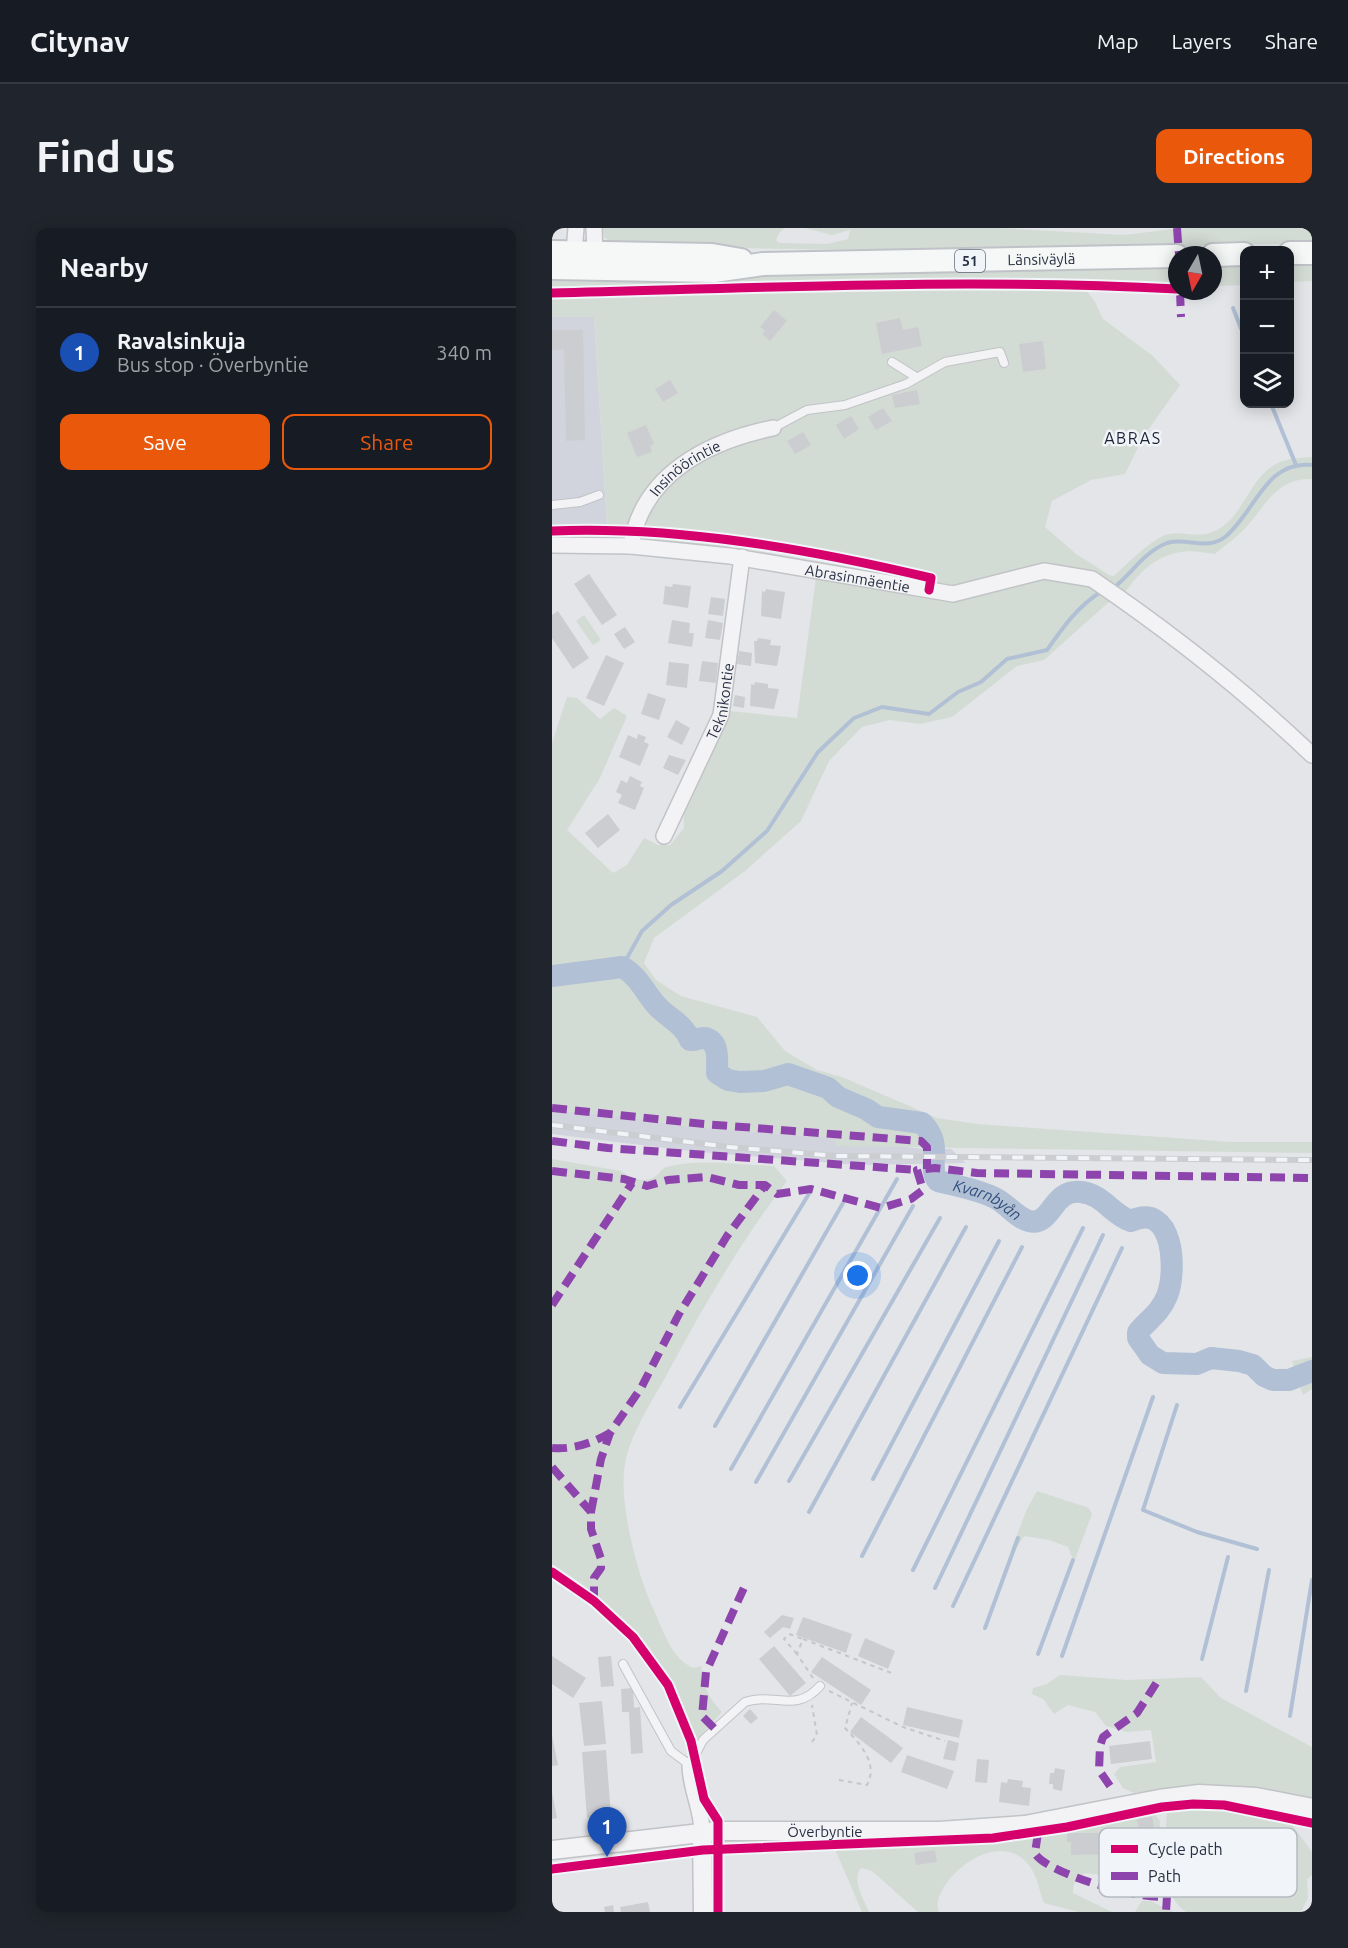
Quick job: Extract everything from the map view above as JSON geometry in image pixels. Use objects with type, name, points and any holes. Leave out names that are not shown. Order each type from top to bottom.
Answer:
[{"type":"main road","points":[[1294,253],[1312,253]]},
{"type":"main road","points":[[1222,255],[1240,254]]},
{"type":"main road","name":"Länsiväylä","points":[[552,268],[576,256],[712,255],[763,264],[1168,256]]},
{"type":"street","points":[[576,228],[576,256]]},
{"type":"street","points":[[576,256],[594,228]]},
{"type":"street","name":"Insinöörintie","points":[[632,546],[641,511],[654,489],[662,482],[707,450],[739,435],[774,428]]},
{"type":"street","name":"Abrasinmäentie","points":[[552,545],[632,546],[742,557],[953,594],[1044,571],[1081,576],[1107,590],[1186,647],[1262,706],[1312,755]]},
{"type":"street","name":"Teknikontie","points":[[664,836],[721,715],[742,557]]},
{"type":"street","points":[[690,1765],[690,1777],[702,1818],[703,1912]]},
{"type":"street","name":"Överbyntie","points":[[552,1850],[702,1833],[773,1830],[939,1831],[1025,1825],[1159,1799],[1199,1794],[1256,1797],[1312,1808]]},
{"type":"lane","points":[[774,428],[807,410],[845,405],[906,384],[945,362],[1000,352],[1004,363]]},
{"type":"lane","points":[[892,362],[916,377]]},
{"type":"lane","points":[[552,505],[580,502],[600,495]]},
{"type":"lane","points":[[623,1665],[671,1751],[690,1765],[693,1755],[708,1734],[745,1702],[754,1699],[799,1702],[810,1697],[820,1686]]},
{"type":"path","points":[[894,1674],[789,1634],[784,1639],[820,1686],[903,1727],[945,1741]]},
{"type":"path","points":[[797,1654],[802,1639]]},
{"type":"path","points":[[810,1697],[817,1735],[812,1742]]},
{"type":"path","points":[[839,1780],[867,1785],[870,1779],[868,1761],[862,1746],[845,1728],[852,1703]]},
{"type":"shaded area","points":[[601,228],[785,228],[776,240],[779,243],[827,244],[848,239],[850,230],[832,235],[805,228],[1000,228],[1124,235],[1181,228],[1312,228],[1312,243],[964,250],[702,247],[615,244],[605,238]]},
{"type":"shaded area","points":[[1312,263],[1312,281],[1294,282],[1294,264]]},
{"type":"shaded area","points":[[1240,265],[1240,285],[1222,286],[1222,266]]},
{"type":"shaded area","points":[[1168,267],[1168,285],[943,281],[552,290],[552,277]]},
{"type":"shaded area","points":[[1084,288],[1094,300],[1103,319],[1153,356],[1180,385],[1143,437],[1125,474],[1091,480],[1052,501],[1045,527],[1076,554],[1114,576],[1140,552],[1163,536],[1175,533],[1197,535],[1209,533],[1225,525],[1261,476],[1280,462],[1312,457],[1312,479],[1300,480],[1281,488],[1236,537],[1215,554],[1185,551],[1163,557],[1147,567],[1123,596],[1096,587],[1110,601],[1044,660],[1017,666],[952,717],[920,724],[890,720],[862,727],[829,761],[801,821],[745,871],[654,938],[644,963],[656,980],[681,996],[757,1017],[785,1051],[817,1070],[842,1077],[937,1118],[977,1124],[1231,1142],[1312,1142],[1312,1153],[837,1146],[834,1138],[692,1127],[623,1116],[552,1110],[552,743],[567,697],[577,698],[600,719],[614,708],[627,716],[600,778],[567,830],[613,873],[627,865],[644,838],[658,845],[670,845],[684,828],[683,803],[729,711],[797,718],[816,578],[929,598],[932,587],[735,551],[735,547],[932,581],[934,576],[928,572],[808,552],[607,526],[594,317],[552,317],[552,297]]},
{"type":"shaded area","points":[[552,317],[594,317],[607,526],[552,528]]},
{"type":"shaded area","points":[[651,537],[729,545],[729,550],[658,542]]},
{"type":"shaded area","points":[[584,615],[601,640],[593,645],[576,621]]},
{"type":"shaded area","points":[[552,1110],[623,1116],[692,1127],[834,1138],[923,1149],[951,1149],[966,1163],[857,1165],[689,1151],[552,1134]]},
{"type":"shaded area","points":[[552,1159],[621,1171],[643,1180],[656,1176],[666,1167],[679,1164],[720,1163],[774,1166],[787,1181],[753,1228],[707,1301],[641,1420],[631,1442],[625,1464],[624,1497],[630,1536],[646,1592],[673,1650],[686,1664],[694,1668],[701,1666],[707,1691],[722,1712],[696,1741],[674,1687],[659,1662],[641,1639],[599,1598],[552,1564]]},
{"type":"shaded area","points":[[1312,1357],[1312,1389],[1303,1395],[1292,1361]]},
{"type":"shaded area","points":[[1037,1491],[1089,1508],[1092,1514],[1074,1562],[1068,1547],[1049,1540],[1024,1536],[1014,1552],[1011,1550],[1027,1509]]},
{"type":"shaded area","points":[[1060,1675],[1127,1680],[1201,1677],[1221,1698],[1312,1747],[1312,1800],[1235,1785],[1193,1786],[1134,1793],[1123,1788],[1114,1774],[1120,1767],[1156,1762],[1151,1730],[1127,1732],[1106,1726],[1095,1712],[1068,1705],[1054,1714],[1043,1699],[1032,1694],[1033,1688],[1047,1684]]},
{"type":"shaded area","points":[[1224,1809],[1294,1828],[1166,1828],[1167,1810]]},
{"type":"shaded area","points":[[1152,1811],[1160,1821],[1160,1828],[1099,1828],[1099,1875],[1086,1873],[1078,1878],[1073,1893],[1112,1912],[1078,1912],[1044,1903],[1031,1868],[1017,1855],[1001,1851],[984,1854],[968,1862],[954,1874],[944,1887],[938,1901],[939,1912],[918,1912],[872,1871],[861,1868],[857,1878],[858,1884],[869,1912],[862,1912],[834,1847],[953,1844],[1013,1839],[1042,1836]]},
{"type":"shaded area","points":[[1297,1831],[1312,1852],[1312,1875],[1307,1879],[1308,1898],[1301,1912],[1186,1912],[1174,1897],[1297,1897]]},
{"type":"shaded area","points":[[725,1839],[878,1839],[732,1847],[725,1844]]},
{"type":"shaded area","points":[[678,1843],[686,1845],[688,1849],[613,1856],[630,1849]]},
{"type":"shaded area","points":[[1142,1901],[1151,1901],[1173,1912],[1135,1912]]},
{"type":"building","points":[[774,310],[787,321],[770,341],[762,334],[765,331],[760,327]]},
{"type":"building","points":[[900,318],[903,330],[918,327],[922,346],[882,354],[876,323]]},
{"type":"building","points":[[552,330],[583,330],[585,440],[566,441],[564,349],[552,350]]},
{"type":"building","points":[[1043,341],[1046,369],[1023,372],[1019,344]]},
{"type":"building","points":[[670,380],[678,393],[663,402],[655,389]]},
{"type":"building","points":[[917,390],[920,404],[895,408],[892,395]]},
{"type":"building","points":[[883,408],[892,421],[876,430],[868,417]]},
{"type":"building","points":[[851,416],[859,429],[844,439],[836,425]]},
{"type":"building","points":[[646,425],[654,444],[650,446],[652,452],[637,457],[627,433]]},
{"type":"building","points":[[803,432],[811,445],[795,454],[787,441]]},
{"type":"building","points":[[589,574],[617,615],[602,625],[574,584]]},
{"type":"building","points":[[673,584],[691,586],[688,608],[663,604],[665,586],[672,587]]},
{"type":"building","points":[[766,589],[785,592],[781,619],[761,616],[762,591],[765,592]]},
{"type":"building","points":[[711,597],[725,599],[723,616],[708,614]]},
{"type":"building","points":[[558,611],[589,658],[573,669],[552,638],[552,615]]},
{"type":"building","points":[[672,620],[690,623],[689,633],[694,633],[692,647],[668,643]]},
{"type":"building","points":[[708,620],[723,623],[720,640],[705,638]]},
{"type":"building","points":[[625,627],[635,642],[624,649],[614,634]]},
{"type":"building","points":[[758,638],[771,640],[770,645],[781,646],[777,666],[755,663],[754,641]]},
{"type":"building","points":[[739,651],[752,653],[751,666],[737,664]]},
{"type":"building","points":[[606,655],[624,663],[604,706],[586,698]]},
{"type":"building","points":[[702,661],[718,663],[716,683],[699,681]]},
{"type":"building","points":[[669,662],[689,664],[687,688],[666,685]]},
{"type":"building","points":[[755,682],[768,684],[768,688],[779,689],[774,709],[750,706],[751,684],[754,685]]},
{"type":"building","points":[[648,693],[666,699],[659,720],[641,714]]},
{"type":"building","points":[[735,695],[745,697],[744,708],[733,706]]},
{"type":"building","points":[[676,720],[690,728],[682,745],[667,737]]},
{"type":"building","points":[[638,734],[646,737],[644,742],[649,744],[640,766],[619,757],[628,735],[637,739]]},
{"type":"building","points":[[669,755],[686,760],[678,775],[663,768]]},
{"type":"building","points":[[630,776],[642,782],[640,786],[644,788],[635,810],[618,803],[622,795],[616,792],[621,780],[627,783]]},
{"type":"building","points":[[608,814],[620,830],[598,848],[585,833]]},
{"type":"building","points":[[782,1615],[794,1618],[790,1629],[783,1627],[770,1638],[764,1632]]},
{"type":"building","points":[[803,1617],[852,1634],[846,1653],[796,1635]]},
{"type":"building","points":[[865,1638],[895,1651],[888,1669],[858,1656]]},
{"type":"building","points":[[774,1646],[806,1683],[790,1696],[759,1659]]},
{"type":"building","points":[[552,1656],[586,1678],[573,1698],[552,1684]]},
{"type":"building","points":[[611,1656],[614,1686],[601,1687],[598,1657]]},
{"type":"building","points":[[822,1657],[871,1690],[861,1705],[811,1672]]},
{"type":"building","points":[[633,1688],[634,1708],[640,1707],[643,1753],[631,1754],[629,1712],[622,1712],[621,1689]]},
{"type":"building","points":[[602,1701],[606,1744],[584,1746],[579,1703]]},
{"type":"building","points":[[907,1707],[963,1720],[959,1738],[903,1725]]},
{"type":"building","points":[[750,1709],[758,1718],[751,1724],[743,1716]]},
{"type":"building","points":[[861,1717],[903,1748],[891,1763],[850,1732]]},
{"type":"building","points":[[552,1735],[558,1765],[552,1766]]},
{"type":"building","points":[[948,1740],[959,1743],[955,1761],[943,1759]]},
{"type":"building","points":[[1150,1741],[1152,1759],[1111,1764],[1109,1746]]},
{"type":"building","points":[[606,1750],[611,1816],[587,1818],[582,1752]]},
{"type":"building","points":[[907,1755],[954,1771],[947,1789],[901,1772]]},
{"type":"building","points":[[977,1759],[989,1760],[987,1783],[975,1782]]},
{"type":"building","points":[[1055,1768],[1065,1770],[1062,1791],[1053,1789],[1053,1784],[1049,1784],[1050,1773],[1054,1773]]},
{"type":"building","points":[[1008,1779],[1023,1781],[1022,1787],[1031,1788],[1029,1806],[999,1802],[1001,1782],[1007,1783]]},
{"type":"building","points":[[552,1792],[557,1818],[552,1819]]},
{"type":"building","points":[[1152,1817],[1154,1828],[1139,1828],[1137,1819]]},
{"type":"building","points":[[1067,1833],[1099,1833],[1099,1854],[1071,1855],[1071,1842],[1067,1842]]},
{"type":"building","points":[[935,1850],[937,1862],[916,1865],[914,1853]]},
{"type":"building","points":[[648,1902],[650,1912],[621,1912],[620,1907]]},
{"type":"building","points":[[613,1905],[614,1912],[605,1912],[604,1907]]},
{"type":"waterway","points":[[1233,308],[1240,326]]},
{"type":"waterway","points":[[1273,408],[1296,465]]},
{"type":"waterway","points":[[1118,584],[1146,556],[1160,546],[1174,542],[1211,543],[1225,537],[1272,479],[1296,466],[1312,465]]},
{"type":"waterway","points":[[622,967],[642,931],[671,905],[722,871],[767,831],[818,752],[854,718],[882,707],[929,714],[958,692],[981,682],[1007,659],[1047,650],[1078,610],[1102,591]]},
{"type":"waterway","name":"Kvarnbyån","points":[[552,976],[622,967],[628,970],[657,1006],[680,1025],[690,1040],[705,1038],[713,1043],[717,1052],[717,1073],[728,1080],[764,1081],[788,1074],[828,1088],[838,1097],[878,1117],[922,1123],[933,1139],[934,1169],[938,1181],[988,1195],[1029,1221],[1043,1218],[1058,1201],[1071,1192],[1089,1194],[1131,1221],[1145,1217],[1156,1221],[1164,1229],[1169,1242],[1172,1271],[1170,1285],[1164,1302],[1138,1332],[1138,1338],[1150,1355],[1163,1363],[1197,1364],[1211,1358],[1239,1361],[1253,1365],[1264,1376],[1273,1380],[1289,1380],[1312,1371]]},
{"type":"waterway","points":[[731,1469],[897,1179]]},
{"type":"waterway","points":[[680,1407],[810,1192]]},
{"type":"waterway","points":[[715,1426],[843,1203]]},
{"type":"waterway","points":[[756,1482],[913,1206]]},
{"type":"waterway","points":[[789,1481],[940,1218]]},
{"type":"waterway","points":[[809,1512],[966,1227]]},
{"type":"waterway","points":[[913,1570],[1083,1228]]},
{"type":"waterway","points":[[935,1588],[1103,1235]]},
{"type":"waterway","points":[[873,1479],[999,1241]]},
{"type":"waterway","points":[[862,1556],[1022,1247]]},
{"type":"waterway","points":[[953,1606],[1122,1248]]},
{"type":"waterway","points":[[1062,1656],[1153,1397]]},
{"type":"waterway","points":[[1177,1405],[1143,1510],[1197,1532],[1257,1549]]},
{"type":"waterway","points":[[985,1628],[1018,1538]]},
{"type":"waterway","points":[[1202,1659],[1228,1557]]},
{"type":"waterway","points":[[1038,1654],[1073,1560]]},
{"type":"waterway","points":[[1246,1691],[1269,1570]]},
{"type":"waterway","points":[[1290,1716],[1312,1580]]},
{"type":"railway","points":[[552,1125],[729,1147],[836,1156],[1312,1160]]},
{"type":"marked path","points":[[1177,228],[1178,246]]},
{"type":"marked path","points":[[1180,300],[1181,317]]},
{"type":"marked path","points":[[552,1108],[704,1124],[921,1141],[927,1147],[927,1169]]},
{"type":"marked path","points":[[552,1141],[608,1148],[917,1170]]},
{"type":"marked path","points":[[552,1171],[624,1179],[647,1186],[668,1180],[707,1177],[739,1185],[765,1185],[777,1194],[811,1189],[881,1208],[911,1199],[923,1190],[917,1170],[935,1168],[977,1173],[1312,1178]]},
{"type":"marked path","points":[[552,1305],[632,1183]]},
{"type":"marked path","points":[[591,1512],[601,1459],[610,1433],[641,1388],[679,1314],[727,1236],[765,1185]]},
{"type":"marked path","points":[[552,1448],[582,1445],[610,1433]]},
{"type":"marked path","points":[[552,1467],[591,1512],[591,1529],[601,1559],[601,1568],[594,1578],[594,1601]]},
{"type":"marked path","points":[[714,1728],[702,1716],[706,1672],[747,1581]]},
{"type":"marked path","points":[[1110,1786],[1099,1770],[1100,1746],[1103,1737],[1137,1713],[1157,1682]]},
{"type":"marked path","points":[[1038,1833],[1035,1853],[1042,1861],[1075,1877],[1099,1885]]},
{"type":"marked path","points":[[1166,1912],[1167,1897]]},
{"type":"cycle path","points":[[552,293],[943,284],[1168,289]]},
{"type":"cycle path","points":[[552,531],[647,532],[791,549],[931,578],[929,590]]},
{"type":"cycle path","points":[[552,1572],[594,1601],[633,1637],[668,1685],[691,1741],[704,1799],[718,1821],[718,1912]]},
{"type":"cycle path","points":[[552,1869],[703,1850],[993,1838],[1067,1827],[1162,1807],[1193,1804],[1224,1805],[1312,1823]]},
{"type":"place","name":"Ravalsinkuja","points":[[607,1857]]},
{"type":"district","name":"ABRAS","points":[[1133,438]]}]
